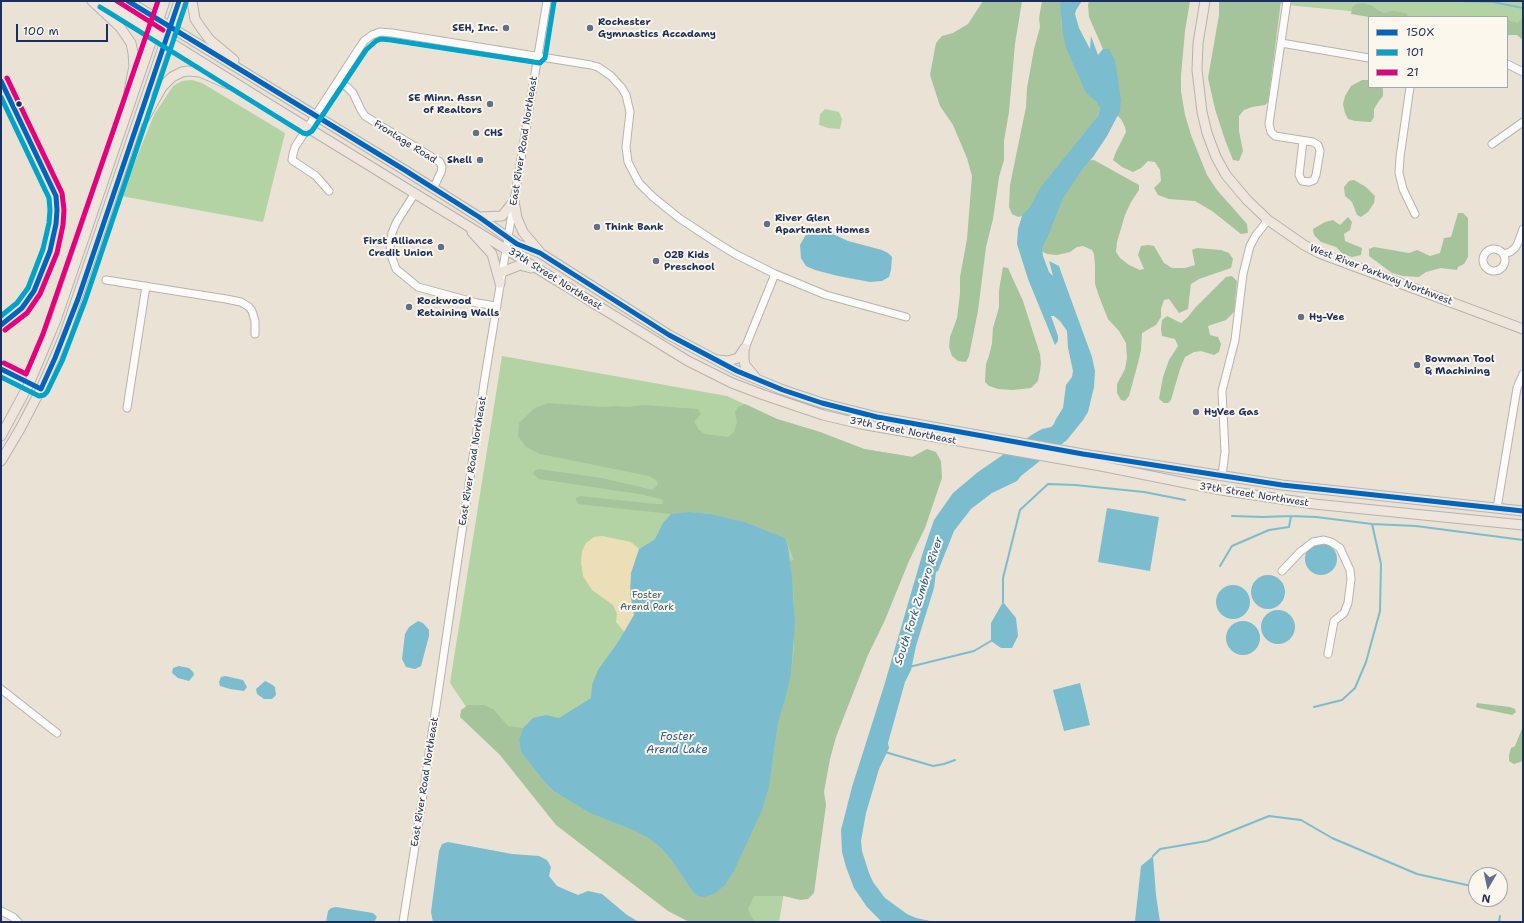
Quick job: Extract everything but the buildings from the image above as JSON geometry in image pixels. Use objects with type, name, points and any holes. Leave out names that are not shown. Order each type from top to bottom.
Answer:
[{"type":"main road","points":[[92,1],[109,15],[124,31],[133,53],[134,66],[132,80],[112,159]]},
{"type":"main road","name":"37th Street Northeast","points":[[104,1],[269,104],[706,371],[746,388],[823,415],[861,424],[987,447]]},
{"type":"main road","name":"37th Street Northeast","points":[[128,1],[479,217],[517,244],[540,253],[669,335],[731,368],[803,397],[852,411],[996,439]]},
{"type":"main road","points":[[1,436],[29,384],[50,337],[72,277],[165,1]]},
{"type":"main road","points":[[1,461],[30,412],[55,358],[78,299],[179,1]]},
{"type":"main road","points":[[192,1],[195,19],[207,37],[235,62],[273,90]]},
{"type":"main road","name":"West River Parkway Northwest","points":[[1205,1],[1198,43],[1197,70],[1201,105],[1205,126],[1216,157],[1226,175],[1242,196],[1268,220],[1304,245],[1331,258],[1523,329]]},
{"type":"main road","points":[[125,161],[156,96],[167,82],[182,72],[194,71],[206,74],[269,104]]},
{"type":"main road","points":[[479,217],[502,216],[514,202]]},
{"type":"main road","points":[[514,202],[523,232],[540,253]]},
{"type":"main road","points":[[468,226],[492,254],[500,283]]},
{"type":"main road","points":[[502,272],[520,265],[542,271]]},
{"type":"main road","points":[[697,350],[716,359],[728,361],[739,356],[745,348]]},
{"type":"main road","points":[[745,348],[745,365],[757,379]]},
{"type":"main road","name":"37th Street Northwest","points":[[996,439],[1222,476],[1316,489],[1523,511]]},
{"type":"main road","name":"37th Street Northwest","points":[[987,447],[1076,462],[1221,490],[1314,504],[1523,524]]},
{"type":"main road","points":[[1314,504],[1316,489]]},
{"type":"street","name":"East River Road Northeast","points":[[402,922],[500,283],[547,1]]},
{"type":"street","points":[[1288,1],[1269,124],[1271,132],[1275,136],[1303,141],[1316,144],[1320,149],[1316,175],[1314,180],[1309,182],[1302,181],[1299,175],[1303,141]]},
{"type":"street","points":[[329,191],[316,176],[292,160],[295,147],[364,41],[372,35],[380,32],[392,33],[591,64],[604,71],[617,81],[622,88],[628,103],[630,122],[626,147],[628,162],[634,176],[653,197],[699,232],[736,254],[775,274],[826,295],[906,317]]},
{"type":"street","points":[[1281,43],[1368,58]]},
{"type":"street","points":[[1508,64],[1523,72]]},
{"type":"street","name":"Frontage Road","points":[[338,82],[347,87],[353,93],[365,116],[440,162],[442,167],[441,172],[433,189]]},
{"type":"street","points":[[1410,88],[1399,161],[1399,173],[1403,189],[1415,214]]},
{"type":"street","points":[[1492,144],[1523,122]]},
{"type":"street","points":[[415,193],[392,232],[390,244],[391,255],[396,269],[418,287],[477,303],[497,306]]},
{"type":"street","points":[[1222,476],[1225,452],[1222,391],[1235,340],[1245,266],[1250,246],[1256,235],[1268,220]]},
{"type":"street","points":[[1504,254],[1515,248],[1523,229]]},
{"type":"street","points":[[745,348],[775,274]]},
{"type":"street","points":[[106,280],[241,302],[252,311],[255,321],[255,334]]},
{"type":"street","points":[[127,408],[146,286]]},
{"type":"street","points":[[1497,508],[1517,388],[1523,374]]},
{"type":"street","points":[[1282,572],[1300,552],[1313,542],[1324,540],[1331,542],[1340,548],[1350,570],[1351,579],[1348,602],[1344,613],[1334,621],[1328,654]]},
{"type":"street","points":[[1,689],[57,733]]},
{"type":"street","points":[[1,911],[13,917],[18,922]]},
{"type":"green space","points":[[983,1],[1022,1],[1015,44],[1009,112],[1004,141],[1004,160],[999,177],[993,219],[986,247],[978,311],[969,356],[966,362],[958,361],[952,356],[949,347],[950,337],[957,318],[960,294],[960,277],[967,239],[972,176],[967,158],[953,125],[940,106],[930,75],[936,43],[942,36],[953,33],[968,24]]},
{"type":"green space","points":[[1042,1],[1063,1],[1061,15],[1062,29],[1100,100],[1100,108],[1098,116],[1032,210],[1018,217],[1012,214],[1009,207],[1010,185],[1026,107],[1027,88],[1034,49],[1040,27],[1039,18]]},
{"type":"green space","points":[[1089,1],[1190,1],[1185,31],[1181,75],[1181,91],[1185,115],[1191,135],[1207,175],[1217,190],[1247,224],[1248,233],[1241,234],[1212,211],[1195,201],[1169,199],[1158,195],[1154,188],[1161,181],[1160,170],[1155,162],[1148,161],[1141,168],[1133,172],[1122,167],[1113,160],[1126,132],[1121,119],[1115,114],[1108,52],[1103,49],[1089,17]]},
{"type":"green space","points":[[1219,1],[1281,1],[1268,102],[1265,105],[1244,110],[1239,116],[1239,131],[1243,151],[1239,161],[1233,160],[1225,140],[1215,109],[1208,78],[1219,15]]},
{"type":"green space","points":[[1259,1],[1523,1],[1523,27],[1508,25],[1508,16],[1404,16]]},
{"type":"green space","points":[[1363,3],[1373,6],[1377,10],[1384,13],[1392,11],[1401,12],[1407,14],[1408,16],[1368,17],[1351,14],[1352,8],[1356,4]]},
{"type":"green space","points":[[1523,16],[1523,40],[1517,35],[1508,36],[1508,20],[1518,23]]},
{"type":"green space","points":[[192,80],[202,83],[285,133],[263,222],[121,196],[154,115],[173,86],[182,81]]},
{"type":"green space","points":[[1362,80],[1368,80],[1368,88],[1382,88],[1383,96],[1374,109],[1374,117],[1371,122],[1348,119],[1343,104],[1345,96],[1351,86]]},
{"type":"green space","points":[[825,109],[839,112],[842,119],[840,129],[828,128],[819,125],[820,114]]},
{"type":"green space","points":[[1094,160],[1139,185],[1139,190],[1125,215],[1117,242],[1116,252],[1120,258],[1129,265],[1140,270],[1144,269],[1138,255],[1141,246],[1148,245],[1154,246],[1164,263],[1172,268],[1185,268],[1195,265],[1192,250],[1197,248],[1221,250],[1229,253],[1233,259],[1231,268],[1199,279],[1191,284],[1188,309],[1179,313],[1169,299],[1164,300],[1161,309],[1161,317],[1156,325],[1142,333],[1141,350],[1138,363],[1129,396],[1125,401],[1121,400],[1117,393],[1117,384],[1125,369],[1127,358],[1126,343],[1119,331],[1108,319],[1100,299],[1095,284],[1094,254],[1092,250],[1083,246],[1077,247],[1070,252],[1057,255],[1047,254],[1039,250],[1031,235],[1084,161]]},
{"type":"green space","points":[[1354,180],[1366,187],[1375,196],[1374,203],[1368,212],[1361,217],[1357,215],[1352,202],[1345,196],[1344,187],[1349,181]]},
{"type":"green space","points":[[1458,213],[1463,213],[1468,218],[1468,257],[1464,264],[1458,267],[1457,270],[1441,268],[1426,272],[1419,277],[1403,276],[1392,273],[1369,256],[1369,249],[1374,247],[1409,253],[1417,250],[1430,256],[1440,253],[1444,238],[1451,237]]},
{"type":"green space","points":[[1348,217],[1352,222],[1350,230],[1344,234],[1345,241],[1362,248],[1361,255],[1352,257],[1343,254],[1336,247],[1321,242],[1314,235],[1313,229],[1325,222],[1333,220],[1340,225]]},
{"type":"green space","points":[[1003,267],[1008,268],[1023,301],[1040,354],[1041,363],[1038,381],[1031,388],[1013,390],[998,389],[989,386],[985,382],[986,364],[999,307],[999,290]]},
{"type":"green space","points":[[1232,276],[1237,281],[1234,312],[1226,320],[1208,326],[1210,335],[1218,337],[1221,344],[1219,352],[1214,355],[1201,351],[1194,352],[1185,357],[1171,400],[1168,403],[1164,403],[1159,399],[1163,377],[1169,360],[1178,346],[1175,339],[1162,336],[1162,320],[1167,316],[1181,323],[1226,277]]},
{"type":"green space","name":"Foster Arend Park","points":[[502,356],[727,396],[777,419],[820,432],[864,449],[919,458],[805,769],[779,922],[706,922],[477,723],[450,683]]},
{"type":"green space","points":[[548,403],[602,407],[645,405],[698,409],[701,414],[694,422],[699,430],[705,434],[728,437],[734,432],[737,422],[735,412],[738,407],[745,404],[777,419],[820,432],[864,449],[912,457],[927,449],[936,452],[941,461],[942,478],[925,528],[868,655],[836,737],[824,792],[826,805],[814,893],[808,899],[800,900],[784,896],[754,896],[748,909],[755,922],[689,922],[668,911],[556,825],[500,755],[460,717],[461,710],[468,705],[484,705],[493,709],[508,726],[523,728],[519,740],[521,752],[553,791],[590,813],[635,831],[650,839],[662,849],[673,862],[693,892],[725,885],[734,871],[769,787],[778,723],[791,674],[794,648],[794,599],[789,561],[794,560],[785,538],[745,522],[711,514],[690,512],[671,514],[578,504],[576,498],[580,496],[656,504],[662,504],[663,501],[661,499],[639,494],[539,479],[533,474],[534,471],[538,469],[602,478],[653,490],[658,484],[656,480],[649,476],[540,454],[526,447],[518,436],[519,423],[535,408]]},
{"type":"green space","points":[[1477,703],[1510,707],[1515,709],[1516,712],[1512,715],[1479,708],[1476,707]]},
{"type":"green space","points":[[1523,726],[1523,761],[1514,764],[1509,761],[1509,755],[1511,748],[1515,746]]},
{"type":"sand","points":[[602,536],[631,542],[639,549],[655,539],[628,636],[616,622],[617,614],[613,605],[592,590],[583,576],[581,563],[582,551],[586,543],[594,537]]},
{"type":"water","name":"South Fork Zumbro River","points":[[1060,1],[1082,1],[1075,14],[1079,28],[1090,49],[1091,36],[1098,55],[1103,49],[1109,49],[1115,60],[1121,100],[1120,111],[1107,136],[1063,198],[1042,248],[1043,256],[1049,272],[1053,276],[1049,261],[1059,266],[1092,357],[1095,371],[1094,387],[1088,412],[1067,440],[1021,476],[1017,481],[992,493],[971,509],[954,531],[938,571],[936,572],[934,588],[916,646],[911,670],[905,682],[888,743],[889,748],[879,769],[866,813],[861,841],[862,851],[869,873],[873,882],[885,898],[907,914],[916,918],[935,922],[882,922],[867,907],[854,888],[842,852],[841,830],[852,787],[934,520],[953,493],[978,472],[1033,434],[1042,429],[1051,427],[1054,424],[1063,408],[1066,385],[1072,377],[1073,371],[1068,348],[1067,331],[1060,321],[1054,316],[1051,316],[1058,336],[1058,341],[1055,345],[1028,279],[1017,244],[1018,229],[1022,216],[1030,207],[1040,188],[1098,116],[1100,108],[1097,102],[1086,93],[1066,48],[1062,29]]},
{"type":"water","points":[[815,228],[848,241],[888,253],[892,257],[889,277],[882,281],[870,282],[838,276],[806,266],[801,258],[800,245],[808,231]]},
{"type":"water","points":[[1107,508],[1159,517],[1150,571],[1098,562]]},
{"type":"water","name":"Foster Arend Lake","points":[[690,512],[711,514],[745,522],[785,538],[788,547],[792,579],[795,623],[791,674],[778,723],[769,787],[762,810],[734,871],[725,885],[714,894],[704,897],[698,896],[693,892],[673,862],[662,849],[650,839],[635,831],[590,813],[553,791],[521,752],[519,740],[523,728],[533,718],[546,715],[559,718],[591,698],[592,685],[598,670],[618,642],[634,615],[630,593],[631,573],[639,549],[655,539],[663,523],[671,514]]},
{"type":"water","points":[[1318,543],[1324,543],[1333,547],[1337,559],[1333,571],[1324,575],[1318,575],[1309,571],[1305,562],[1305,556],[1309,547]]},
{"type":"water","points":[[1265,575],[1271,575],[1280,580],[1284,586],[1284,598],[1280,604],[1271,609],[1265,609],[1256,604],[1251,595],[1251,589],[1256,580]]},
{"type":"water","points":[[1233,585],[1239,586],[1245,590],[1249,596],[1249,608],[1245,614],[1239,618],[1233,619],[1227,618],[1221,614],[1217,608],[1216,602],[1217,596],[1221,590],[1227,586]]},
{"type":"water","points":[[1003,602],[1016,618],[1018,636],[1012,648],[1001,648],[991,641],[991,623]]},
{"type":"water","points":[[1281,610],[1290,615],[1294,620],[1294,634],[1290,639],[1285,643],[1275,644],[1271,643],[1262,634],[1261,624],[1262,620],[1271,611]]},
{"type":"water","points":[[418,621],[423,623],[429,630],[429,636],[421,666],[415,669],[406,667],[402,659],[405,634],[409,627]]},
{"type":"water","points":[[1240,621],[1246,621],[1255,626],[1259,632],[1259,644],[1255,650],[1246,655],[1240,655],[1231,650],[1226,641],[1226,635],[1231,626]]},
{"type":"water","points":[[179,666],[189,668],[193,672],[194,675],[189,681],[178,678],[172,673],[173,668]]},
{"type":"water","points":[[225,676],[243,680],[247,687],[244,691],[220,686],[219,682],[221,677]]},
{"type":"water","points":[[265,681],[275,687],[276,695],[272,699],[264,699],[257,694],[256,689]]},
{"type":"water","points":[[1080,683],[1090,725],[1064,731],[1053,690]]},
{"type":"water","points":[[448,842],[512,854],[539,856],[547,860],[551,867],[549,876],[557,886],[578,895],[588,891],[602,894],[627,915],[639,922],[433,922],[431,912],[439,851],[442,844]]},
{"type":"water","points":[[1153,856],[1160,922],[1135,921],[1141,866]]},
{"type":"water","points":[[336,907],[373,913],[377,917],[374,922],[326,922],[328,911],[331,908]]},
{"type":"waterway","points":[[1459,1],[1493,2],[1523,8]]},
{"type":"waterway","points":[[1003,602],[1003,578],[1020,510],[1048,484],[1075,485],[1144,492],[1185,500]]},
{"type":"waterway","points":[[1232,516],[1316,517],[1372,524],[1416,526],[1523,540]]},
{"type":"waterway","points":[[1220,566],[1232,546],[1269,530],[1289,527],[1291,516]]},
{"type":"waterway","points":[[1314,707],[1342,700],[1355,688],[1366,662],[1380,611],[1381,564],[1372,524]]},
{"type":"waterway","name":"South Fork Zumbro River","points":[[909,667],[974,651],[991,641]]},
{"type":"waterway","points":[[885,752],[933,766],[955,760]]},
{"type":"waterway","points":[[1153,856],[1160,849],[1207,841],[1269,816],[1301,820],[1332,838],[1417,874],[1468,885]]},
{"type":"waterway","points":[[1499,922],[1500,916]]},
{"type":"transit line","name":"21","points":[[117,1],[163,30]]},
{"type":"transit line","name":"150X","points":[[128,1],[403,169],[479,217],[517,244],[540,253],[669,335],[737,371],[783,390],[822,403],[877,417],[1083,454],[1282,485],[1523,511]]},
{"type":"transit line","name":"21","points":[[4,363],[26,374],[43,334],[158,1]]},
{"type":"transit line","name":"150X","points":[[1,369],[41,389],[78,299],[179,1]]},
{"type":"transit line","name":"101","points":[[100,7],[303,133],[307,134],[312,131],[366,50],[376,41],[381,39],[391,40],[540,63],[545,58],[554,2]]},
{"type":"transit line","name":"101","points":[[1,377],[39,396],[44,395],[47,392],[62,361],[85,301],[186,3]]},
{"type":"transit line","name":"21","points":[[5,330],[27,313],[40,294],[57,253],[63,225],[64,210],[62,193],[7,78]]},
{"type":"transit line","name":"150X","points":[[1,81],[56,196],[57,210],[56,224],[50,251],[34,291],[22,308],[1,325]]},
{"type":"transit line","name":"101","points":[[1,97],[49,198],[50,210],[49,223],[43,249],[28,288],[17,303],[1,316]]},
{"type":"place","name":"SEH, Inc.","points":[[506,28]]},
{"type":"place","name":"Rochester Gymnastics Accadamy","points":[[590,28]]},
{"type":"place","name":"SE Minn. Assn of Realtors","points":[[490,104]]},
{"type":"place","name":"CHS","points":[[476,133]]},
{"type":"place","name":"Shell","points":[[480,160]]},
{"type":"place","name":"River Glen Apartment Homes","points":[[767,224]]},
{"type":"place","name":"Think Bank","points":[[597,227]]},
{"type":"place","name":"First Alliance Credit Union","points":[[441,247]]},
{"type":"place","name":"O2B Kids Preschool","points":[[656,261]]},
{"type":"place","name":"Rockwood Retaining Walls","points":[[409,307]]},
{"type":"place","name":"Hy-Vee","points":[[1301,317]]},
{"type":"place","name":"Bowman Tool & Machining","points":[[1417,365]]},
{"type":"place","name":"HyVee Gas","points":[[1196,412]]}]
